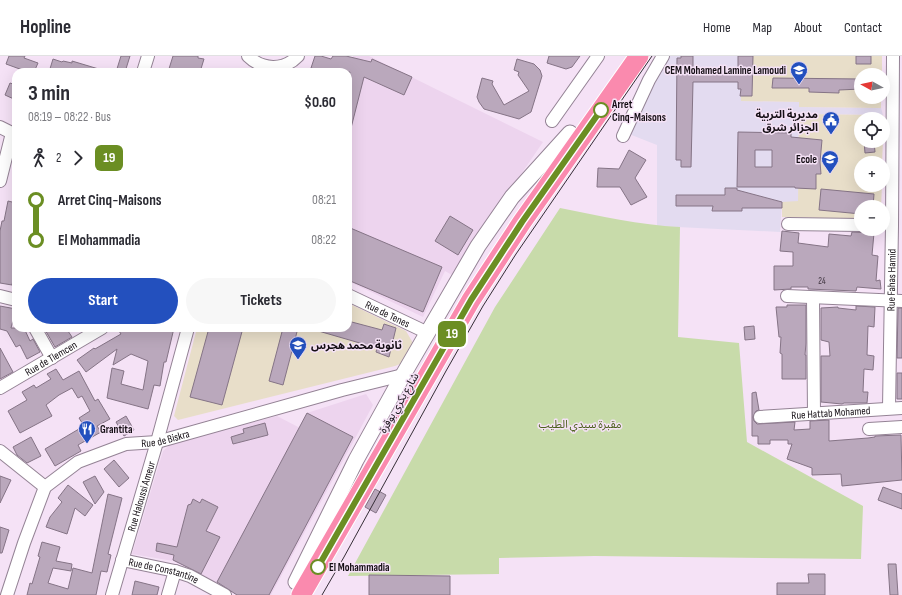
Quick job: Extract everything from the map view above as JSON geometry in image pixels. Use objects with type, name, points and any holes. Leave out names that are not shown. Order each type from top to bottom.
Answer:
[{"type":"highway","name":"شارع بكري بوقرة","points":[[295,591],[468,285],[623,56]]},
{"type":"highway","name":"شارع بكري بوقرة","points":[[295,591],[471,300],[522,222],[639,56]]},
{"type":"street","points":[[144,68],[148,56]]},
{"type":"street","points":[[248,56],[260,68]]},
{"type":"street","points":[[267,68],[284,66],[298,56]]},
{"type":"street","points":[[552,121],[598,56]]},
{"type":"street","points":[[623,136],[648,80],[663,56]]},
{"type":"street","name":"Rue Fahas Hamid","points":[[889,408],[896,301],[892,226],[897,120],[893,56]]},
{"type":"street","points":[[0,128],[12,133]]},
{"type":"street","points":[[295,591],[356,460],[403,375],[478,246],[512,197],[570,133]]},
{"type":"street","points":[[0,181],[12,141]]},
{"type":"street","points":[[788,224],[854,226]]},
{"type":"street","points":[[0,296],[12,299]]},
{"type":"street","name":"Rue de Tenes","points":[[352,296],[428,333]]},
{"type":"street","points":[[787,296],[896,301]]},
{"type":"street","points":[[813,298],[814,414]]},
{"type":"street","points":[[37,332],[52,358]]},
{"type":"street","name":"Rue de Tlemcen","points":[[0,388],[95,332]]},
{"type":"street","name":"Rue Haloussi Ameur","points":[[112,595],[157,442],[187,332]]},
{"type":"street","name":"Rue de Biskra","points":[[7,595],[24,543],[46,488],[78,462],[126,444],[157,442],[342,390],[403,375]]},
{"type":"street","name":"Rue Hattab Mohamed","points":[[760,417],[902,408]]},
{"type":"street","points":[[869,429],[902,427]]},
{"type":"street","points":[[0,451],[46,488]]},
{"type":"street","name":"Rue de Constantine","points":[[122,560],[175,571],[190,576],[225,595]]},
{"type":"street","points":[[168,595],[175,571]]},
{"type":"shaded area","points":[[353,56],[369,56],[543,142],[452,275],[445,271],[423,317],[352,283],[352,68],[350,68]]},
{"type":"shaded area","points":[[666,56],[738,56],[738,88],[741,89],[741,101],[800,102],[799,107],[881,108],[882,112],[854,112],[854,115],[799,114],[798,202],[782,202],[780,232],[657,226],[657,145],[629,134]]},
{"type":"shaded area","name":"CEM Mohamed Lamine Lamoudi","points":[[738,56],[882,56],[882,68],[854,68],[854,104],[881,104],[881,108],[799,107],[799,102],[741,101],[741,89],[738,89]]},
{"type":"shaded area","name":"Ecole","points":[[799,114],[854,115],[854,148],[883,148],[882,156],[854,156],[854,192],[882,192],[881,200],[854,200],[854,219],[782,217],[782,202],[798,201]]},
{"type":"shaded area","name":"ثانوية محمد هجرس","points":[[352,305],[406,331],[413,343],[405,362],[395,366],[178,420],[174,416],[196,332],[352,332]]},
{"type":"shaded area","points":[[366,394],[373,405],[271,595],[237,595],[201,574],[173,561],[132,554],[163,451],[171,444],[277,416],[300,428],[307,413]]},
{"type":"green space","name":"مقبرة سيدي الطيب","points":[[560,208],[635,222],[680,227],[678,337],[739,343],[747,442],[863,506],[861,559],[595,556],[499,558],[499,574],[348,576],[495,307]]},
{"type":"building","points":[[9,56],[25,56],[24,58],[38,63],[36,68],[17,68],[6,64]]},
{"type":"building","points":[[121,56],[130,56],[126,68],[117,68]]},
{"type":"building","points":[[173,56],[198,56],[198,58],[204,59],[201,68],[169,68]]},
{"type":"building","points":[[315,56],[331,59],[333,56],[346,56],[371,62],[372,59],[412,77],[404,95],[364,77],[352,124],[352,68],[311,68]]},
{"type":"building","points":[[549,56],[580,56],[572,67],[566,69],[547,63]]},
{"type":"building","points":[[681,56],[693,56],[693,71],[738,71],[738,56],[753,56],[752,96],[740,96],[741,89],[738,89],[738,82],[693,82],[691,167],[681,167],[681,160],[676,160],[677,58],[681,58]]},
{"type":"building","points":[[856,56],[871,56],[871,64],[856,64]]},
{"type":"building","points":[[53,59],[62,62],[72,63],[72,61],[95,68],[50,68]]},
{"type":"building","points":[[517,59],[534,64],[540,70],[542,76],[531,112],[519,119],[484,109],[477,97],[482,78],[493,81],[492,84],[504,105],[529,91],[518,75],[519,72],[514,70]]},
{"type":"building","points":[[773,78],[854,79],[854,89],[839,90],[839,93],[809,92],[809,88],[772,88]]},
{"type":"building","points":[[10,83],[12,84],[12,98],[5,95]]},
{"type":"building","points":[[738,132],[791,133],[791,137],[822,140],[820,162],[821,174],[816,174],[816,189],[795,187],[737,187]],"holes":[[[755,150],[772,150],[772,167],[755,167]]]},
{"type":"building","points":[[865,148],[875,148],[875,152],[865,153]]},
{"type":"building","points":[[629,150],[646,160],[635,178],[647,197],[631,205],[620,187],[597,187],[598,168],[619,169]]},
{"type":"building","points":[[725,188],[737,188],[737,190],[782,202],[782,208],[742,208],[742,211],[712,211],[713,206],[676,206],[676,195],[725,195]]},
{"type":"building","points":[[821,189],[874,194],[874,200],[854,200],[854,213],[819,210]]},
{"type":"building","points":[[8,201],[12,202],[12,285],[0,283],[0,231],[2,221],[4,221]]},
{"type":"building","points":[[450,216],[473,230],[458,255],[435,241]]},
{"type":"building","points":[[352,229],[442,267],[423,312],[352,282]]},
{"type":"building","points":[[782,231],[799,233],[798,243],[828,247],[829,234],[851,236],[852,232],[854,232],[854,236],[874,236],[872,255],[878,256],[876,281],[880,280],[881,289],[857,287],[856,291],[791,287],[791,289],[774,290],[774,266],[793,266],[793,252],[780,251]]},
{"type":"building","points":[[787,305],[806,305],[806,379],[782,379],[782,354],[780,353],[781,337],[779,337],[776,307],[787,307]]},
{"type":"building","points":[[0,306],[12,308],[12,332],[26,332],[30,341],[33,339],[40,352],[27,359],[20,345],[16,347],[7,331],[0,329]]},
{"type":"building","points":[[856,306],[875,307],[874,327],[868,326],[867,355],[874,356],[873,370],[864,369],[863,392],[868,392],[867,403],[842,404],[821,402],[821,356],[830,356],[829,342],[821,340],[821,308],[838,307],[856,310]]},
{"type":"building","points":[[898,308],[902,308],[902,358],[897,358]]},
{"type":"building","points":[[352,322],[382,330],[384,324],[396,328],[389,357],[376,352],[377,348],[322,332],[352,332]]},
{"type":"building","points":[[754,326],[755,339],[745,340],[744,327]]},
{"type":"building","points":[[46,332],[69,332],[72,337],[55,347]]},
{"type":"building","points":[[120,332],[173,332],[166,362],[164,362],[160,386],[154,385],[148,409],[107,398],[112,368],[124,371],[121,384],[143,390],[148,361],[131,354],[113,365],[117,349],[86,372],[77,360],[94,348],[95,349],[121,334]]},
{"type":"building","points":[[208,332],[242,332],[222,405],[190,397]]},
{"type":"building","points":[[282,332],[297,332],[283,385],[269,381]]},
{"type":"building","points":[[0,348],[13,372],[0,379]]},
{"type":"building","points":[[56,369],[63,380],[79,371],[95,401],[98,399],[110,419],[97,426],[101,432],[78,445],[81,451],[55,466],[45,449],[84,426],[79,418],[90,411],[82,396],[78,398],[72,388],[59,395],[46,405],[52,416],[20,433],[8,411],[27,400],[22,392],[34,385],[36,388],[51,379],[47,374]]},
{"type":"building","points":[[897,373],[902,373],[902,399],[897,399]]},
{"type":"building","points":[[756,392],[759,410],[756,411],[753,417],[757,424],[795,422],[794,430],[810,429],[810,421],[829,420],[829,441],[901,435],[902,480],[842,486],[841,474],[812,475],[812,468],[787,459],[792,444],[788,444],[788,440],[770,440],[770,444],[758,444],[758,436],[752,436],[752,393]]},
{"type":"building","points":[[307,413],[353,437],[269,595],[237,595],[217,582]]},
{"type":"building","points":[[126,416],[134,430],[124,436],[116,422]]},
{"type":"building","points":[[265,423],[268,435],[233,444],[231,437],[244,433],[243,429]]},
{"type":"building","points":[[31,437],[41,456],[27,463],[17,455],[13,447]]},
{"type":"building","points":[[114,460],[129,478],[119,487],[104,469]]},
{"type":"building","points":[[0,476],[11,480],[0,503]]},
{"type":"building","points":[[95,476],[104,492],[95,504],[83,482]]},
{"type":"building","points":[[68,485],[93,505],[85,516],[75,508],[67,534],[46,527],[50,517],[62,502],[58,498]]},
{"type":"building","points":[[883,487],[902,494],[902,509],[878,500]]},
{"type":"building","points":[[375,489],[386,495],[376,513],[365,507]]},
{"type":"building","points":[[108,494],[122,498],[108,554],[111,555],[107,572],[101,571],[96,595],[27,595],[40,557],[38,556],[42,542],[60,547],[56,561],[72,564],[71,571],[53,568],[48,583],[68,589],[73,568],[92,573]]},
{"type":"building","points":[[193,499],[200,503],[202,499],[218,507],[206,531],[220,537],[201,574],[173,560],[174,555],[156,551],[157,543],[177,547],[188,505],[191,504]]},
{"type":"building","points":[[0,527],[9,530],[2,553],[0,553]]},
{"type":"building","points":[[888,564],[896,564],[898,595],[890,595]]},
{"type":"building","points":[[808,574],[825,574],[825,595],[777,595],[777,583],[809,583]]},
{"type":"building","points":[[369,575],[450,576],[450,595],[369,595]]},
{"type":"building","points":[[135,581],[159,587],[157,595],[132,595]]},
{"type":"tram line","points":[[322,595],[483,306],[516,254],[652,56]]},
{"type":"bus line","name":"19","points":[[318,567],[471,300],[522,222],[601,110]]},
{"type":"place","name":"CEM Mohamed Lamine Lamoudi","points":[[799,85]]},
{"type":"place","name":"Arret Cinq-Maisons","points":[[601,110]]},
{"type":"place","name":"مديرية التربية الجزائر شرق","points":[[831,135]]},
{"type":"place","name":"Ecole","points":[[830,174]]},
{"type":"place","name":"ثانوية محمد هجرس","points":[[298,360]]},
{"type":"place","name":"Grantita","points":[[87,444]]},
{"type":"place","name":"El Mohammadia","points":[[318,567]]}]
